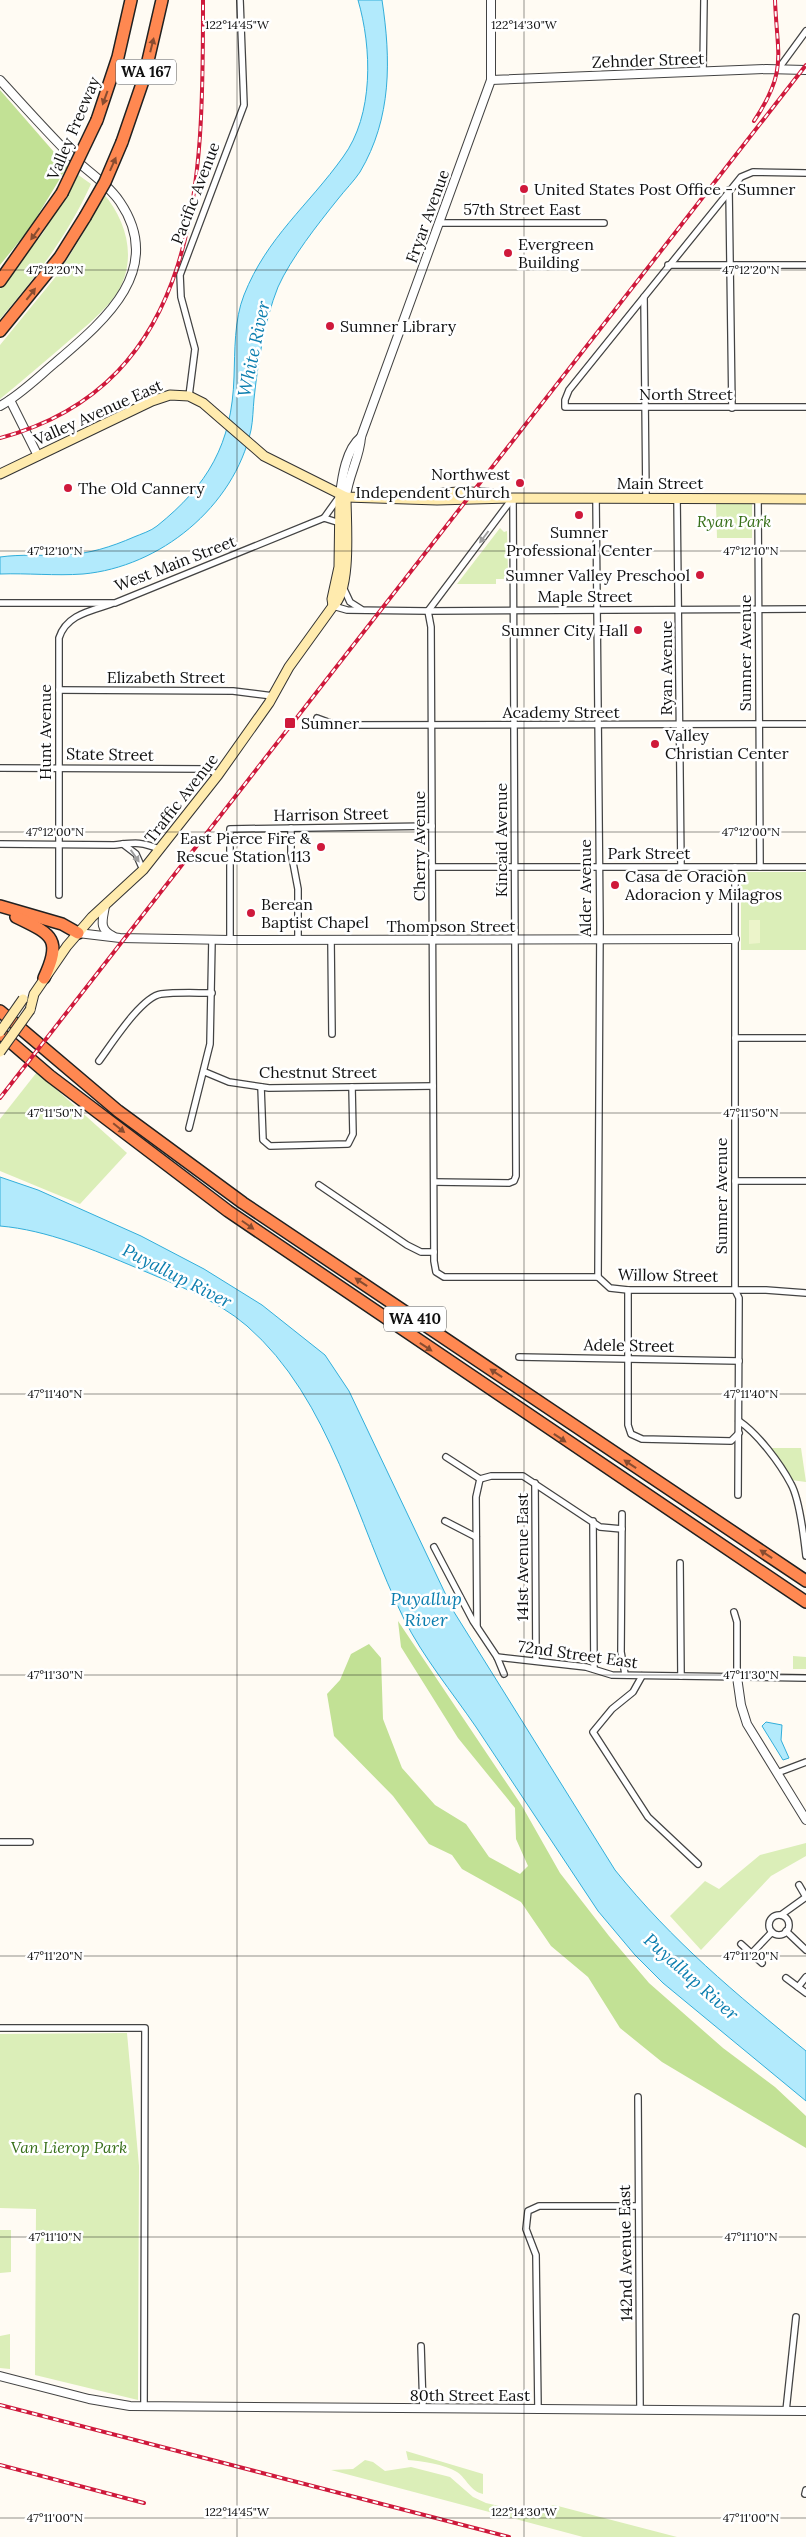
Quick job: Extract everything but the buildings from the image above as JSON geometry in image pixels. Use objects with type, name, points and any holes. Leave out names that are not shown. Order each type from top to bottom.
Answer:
[{"type":"highway","name":"Valley Freeway","points":[[0,281],[62,193],[97,120],[118,57],[130,0]]},
{"type":"highway","name":"WA 167","points":[[0,331],[60,257],[105,182],[122,142],[144,78],[162,0]]},
{"type":"highway","points":[[0,906],[62,924],[78,932]]},
{"type":"highway","points":[[0,912],[78,932]]},
{"type":"highway","points":[[16,917],[44,930],[53,941],[54,948],[44,978]]},
{"type":"highway","points":[[0,1001],[35,1042]]},
{"type":"highway","name":"WA 410","points":[[0,1011],[118,1111],[235,1197],[806,1581]]},
{"type":"highway","name":"WA 410","points":[[0,1025],[66,1087],[179,1175],[280,1248],[806,1602]]},
{"type":"highway","points":[[0,1032],[66,1087]]},
{"type":"main road","name":"Valley Avenue East","points":[[0,474],[162,397],[189,396],[208,408],[264,456],[343,496]]},
{"type":"main road","name":"Main Street","points":[[343,496],[493,500],[513,498],[806,499]]},
{"type":"main road","points":[[343,496],[343,507]]},
{"type":"main road","name":"Traffic Avenue","points":[[333,606],[332,599],[338,574],[340,523],[343,507]]},
{"type":"main road","name":"Traffic Avenue","points":[[0,1052],[30,1010],[34,994],[44,978],[78,932],[143,870],[159,850],[218,775],[273,696],[284,675],[333,606],[339,602],[343,587],[343,507]]},
{"type":"main road","points":[[0,1032],[23,999],[34,994]]},
{"type":"street","name":"Pacific Avenue","points":[[189,396],[195,349],[181,297],[180,275],[244,105],[240,0]]},
{"type":"street","name":"Fryar Avenue","points":[[343,496],[361,437],[491,80],[491,0]]},
{"type":"street","points":[[702,71],[704,0]]},
{"type":"street","points":[[779,68],[806,31]]},
{"type":"street","name":"Zehnder Street","points":[[491,80],[779,68],[806,70]]},
{"type":"street","points":[[0,80],[54,139],[118,200],[134,234],[135,248],[135,261],[129,286],[113,309],[90,333],[10,400],[0,406]]},
{"type":"street","points":[[646,498],[644,297],[741,177],[752,172],[806,173]]},
{"type":"street","points":[[729,190],[732,408]]},
{"type":"street","name":"57th Street East","points":[[440,223],[604,223]]},
{"type":"street","points":[[668,265],[806,265]]},
{"type":"street","name":"North Street","points":[[644,297],[569,390],[565,400],[565,407],[806,407]]},
{"type":"street","points":[[10,400],[38,456]]},
{"type":"street","points":[[340,523],[324,518],[343,496]]},
{"type":"street","points":[[428,611],[513,498]]},
{"type":"street","name":"Kincaid Avenue","points":[[434,1182],[514,1181],[516,1162],[513,498]]},
{"type":"street","name":"Alder Avenue","points":[[596,498],[600,940],[598,1277]]},
{"type":"street","name":"Ryan Avenue","points":[[677,498],[681,867]]},
{"type":"street","name":"Sumner Avenue","points":[[758,499],[760,867]]},
{"type":"street","name":"West Main Street","points":[[0,603],[115,603],[324,518]]},
{"type":"street","points":[[343,587],[350,602],[363,610]]},
{"type":"street","name":"Hunt Avenue","points":[[59,895],[59,638],[64,626],[82,614],[115,603]]},
{"type":"street","name":"Maple Street","points":[[333,606],[347,610],[428,611],[806,609]]},
{"type":"street","name":"Cherry Avenue","points":[[428,611],[431,627],[432,726],[434,1252]]},
{"type":"street","name":"Elizabeth Street","points":[[59,690],[233,691],[273,696]]},
{"type":"street","name":"Academy Street","points":[[317,718],[336,725],[806,724]]},
{"type":"street","name":"State Street","points":[[0,768],[208,769],[218,775]]},
{"type":"street","name":"Harrison Street","points":[[230,940],[230,829],[432,826]]},
{"type":"street","points":[[291,828],[291,852],[298,889],[298,940]]},
{"type":"street","points":[[0,844],[123,844],[141,842],[159,850]]},
{"type":"street","points":[[123,844],[136,854],[143,870]]},
{"type":"street","name":"Park Street","points":[[432,867],[806,867]]},
{"type":"street","name":"Sumner Avenue","points":[[735,867],[734,1180],[735,1290],[739,1298],[738,1495]]},
{"type":"street","points":[[105,906],[103,927],[108,933],[120,938]]},
{"type":"street","name":"Thompson Street","points":[[78,932],[120,938],[212,940],[735,939]]},
{"type":"street","points":[[189,1128],[204,1072],[211,1035],[212,940]]},
{"type":"street","points":[[331,940],[332,1034]]},
{"type":"street","points":[[99,1061],[150,998],[161,994],[212,993]]},
{"type":"street","points":[[735,1038],[806,1038]]},
{"type":"street","name":"Chestnut Street","points":[[204,1072],[229,1082],[261,1087],[433,1086]]},
{"type":"street","points":[[261,1087],[263,1140],[270,1146],[344,1146],[348,1144],[353,1134],[352,1087]]},
{"type":"street","points":[[734,1180],[806,1181]]},
{"type":"street","points":[[319,1184],[406,1245],[419,1251],[434,1252]]},
{"type":"street","name":"Willow Street","points":[[434,1252],[435,1269],[443,1276],[598,1277],[607,1286],[628,1290],[735,1290],[806,1293]]},
{"type":"street","points":[[628,1290],[628,1424],[631,1434],[642,1439],[731,1441],[739,1433]]},
{"type":"street","name":"Adele Street","points":[[519,1357],[739,1361]]},
{"type":"street","points":[[739,1421],[747,1426],[774,1457],[792,1484],[806,1556]]},
{"type":"street","points":[[446,1457],[480,1479],[491,1476],[519,1476],[535,1483],[606,1528],[622,1529]]},
{"type":"street","points":[[478,1626],[476,1497],[480,1479]]},
{"type":"street","name":"141st Avenue East","points":[[535,1483],[536,1661]]},
{"type":"street","points":[[622,1514],[621,1652],[626,1674]]},
{"type":"street","points":[[445,1520],[476,1537]]},
{"type":"street","points":[[593,1521],[594,1669]]},
{"type":"street","points":[[434,1547],[497,1657],[504,1674]]},
{"type":"street","points":[[680,1563],[681,1676]]},
{"type":"street","points":[[734,1612],[737,1622],[740,1705],[747,1724],[806,1820]]},
{"type":"street","name":"72nd Street East","points":[[497,1657],[594,1669],[612,1675],[806,1678]]},
{"type":"street","points":[[642,1676],[628,1697],[612,1709],[593,1732],[648,1817],[698,1864]]},
{"type":"street","points":[[777,1773],[806,1762]]},
{"type":"street","points":[[0,1842],[30,1842]]},
{"type":"street","points":[[772,1932],[769,1926],[770,1920],[775,1915],[782,1915],[806,1897],[799,1885]]},
{"type":"street","points":[[772,1932],[781,1934],[786,1931],[788,1922],[782,1915]]},
{"type":"street","points":[[786,1931],[806,1950]]},
{"type":"street","points":[[752,1953],[772,1932]]},
{"type":"street","points":[[741,1944],[762,1963]]},
{"type":"street","points":[[798,1987],[806,1977]]},
{"type":"street","points":[[786,1978],[806,1993]]},
{"type":"street","points":[[0,2028],[145,2028],[144,2407]]},
{"type":"street","name":"142nd Avenue East","points":[[638,2098],[640,2409]]},
{"type":"street","points":[[538,2409],[536,2255],[526,2230],[527,2213],[539,2206],[638,2206]]},
{"type":"street","points":[[786,2410],[796,2317]]},
{"type":"street","points":[[421,2346],[423,2409]]},
{"type":"street","name":"80th Street East","points":[[0,2376],[89,2399],[144,2407],[806,2410]]},
{"type":"green space","points":[[0,90],[67,167],[30,228],[0,265]]},
{"type":"green space","points":[[77,174],[91,184],[82,203],[50,255],[0,319],[0,289],[43,233]]},
{"type":"green space","points":[[103,193],[119,218],[127,245],[126,273],[120,287],[112,300],[95,318],[0,399],[0,345],[58,274],[81,237]]},
{"type":"green space","name":"Ryan Park","points":[[716,504],[752,504],[752,538],[717,538]]},
{"type":"green space","points":[[500,528],[504,532],[507,531],[508,573],[505,579],[496,579],[496,584],[457,584]]},
{"type":"green space","points":[[741,872],[806,872],[806,950],[741,950]]},
{"type":"green space","points":[[749,920],[760,920],[760,943],[749,944]]},
{"type":"green space","points":[[37,1072],[127,1153],[80,1204],[0,1171],[0,1119]]},
{"type":"green space","points":[[770,1448],[801,1448],[806,1482],[791,1480]]},
{"type":"green space","points":[[398,1621],[522,1806],[560,1873],[609,1936],[649,1983],[723,2048],[775,2087],[806,2116],[806,2148],[662,2062],[620,2028],[588,1977],[551,1946],[521,1902],[462,1869],[452,1855],[429,1844],[393,1796],[334,1736],[327,1694],[340,1680],[351,1654],[369,1644],[381,1658],[383,1719],[402,1768],[435,1805],[466,1824],[489,1857],[520,1874],[528,1866],[516,1839],[515,1808],[458,1738],[401,1647]]},
{"type":"green space","points":[[793,1656],[806,1657],[806,1669],[793,1669]]},
{"type":"green space","points":[[806,1843],[806,1856],[771,1876],[701,1950],[670,1916],[705,1881],[719,1889],[760,1855]]},
{"type":"green space","name":"Van Lierop Park","points":[[127,2033],[139,2166],[138,2400],[35,2375],[36,2209],[0,2208],[0,2034]]},
{"type":"green space","points":[[0,2230],[11,2230],[11,2272],[0,2273]]},
{"type":"green space","points":[[10,2334],[10,2369],[0,2368],[0,2336]]},
{"type":"green space","points":[[406,2451],[483,2474],[483,2494],[472,2488],[452,2469],[433,2463],[408,2460]]},
{"type":"green space","points":[[365,2460],[373,2462],[385,2471],[411,2467],[450,2477],[473,2497],[486,2503],[525,2512],[554,2505],[677,2537],[583,2537],[331,2470],[353,2469]]},
{"type":"water","name":"White River","points":[[358,0],[382,0],[387,44],[387,66],[386,88],[378,131],[371,152],[360,172],[305,242],[278,287],[262,342],[251,430],[242,458],[228,484],[211,508],[190,528],[166,546],[139,559],[112,569],[83,574],[0,574],[0,557],[64,555],[91,552],[149,531],[175,511],[203,479],[214,461],[228,423],[232,401],[238,315],[253,274],[276,239],[343,157],[353,140],[360,122],[365,102],[368,60],[363,19]]},
{"type":"water","name":"Puyallup River","points":[[0,1177],[38,1190],[141,1236],[204,1269],[262,1305],[325,1355],[349,1391],[454,1612],[615,1870],[659,1920],[706,1966],[806,2051],[806,2101],[663,1983],[635,1955],[598,1911],[412,1633],[387,1582],[339,1464],[321,1426],[300,1389],[276,1356],[235,1316],[194,1293],[121,1261],[53,1236],[0,1226]]},
{"type":"water","points":[[766,1722],[782,1725],[781,1740],[789,1758],[783,1760],[762,1726]]},
{"type":"railway","points":[[0,438],[68,410],[118,371],[154,321],[178,263],[193,200],[200,134],[203,0]]},
{"type":"railway","points":[[754,121],[765,103],[776,75],[778,49],[775,0]]},
{"type":"railway","points":[[0,1098],[806,65]]},
{"type":"railway","points":[[0,2405],[509,2537]]},
{"type":"railway","points":[[0,2465],[144,2503]]},
{"type":"place","name":"United States Post Office - Sumner","points":[[524,189]]},
{"type":"place","name":"Evergreen Building","points":[[508,253]]},
{"type":"place","name":"Sumner Library","points":[[330,326]]},
{"type":"place","name":"Northwest Independent Church","points":[[520,483]]},
{"type":"place","name":"The Old Cannery","points":[[68,488]]},
{"type":"place","name":"Sumner Professional Center","points":[[579,515]]},
{"type":"place","name":"Sumner Valley Preschool","points":[[700,575]]},
{"type":"place","name":"Sumner City Hall","points":[[638,630]]},
{"type":"place","name":"Sumner","points":[[290,723]]},
{"type":"place","name":"Valley Christian Center","points":[[655,744]]},
{"type":"place","name":"East Pierce Fire & Rescue Station 113","points":[[321,847]]},
{"type":"place","name":"Casa de Oracion Adoracion y Milagros","points":[[615,885]]},
{"type":"place","name":"Berean Baptist Chapel","points":[[251,913]]}]
